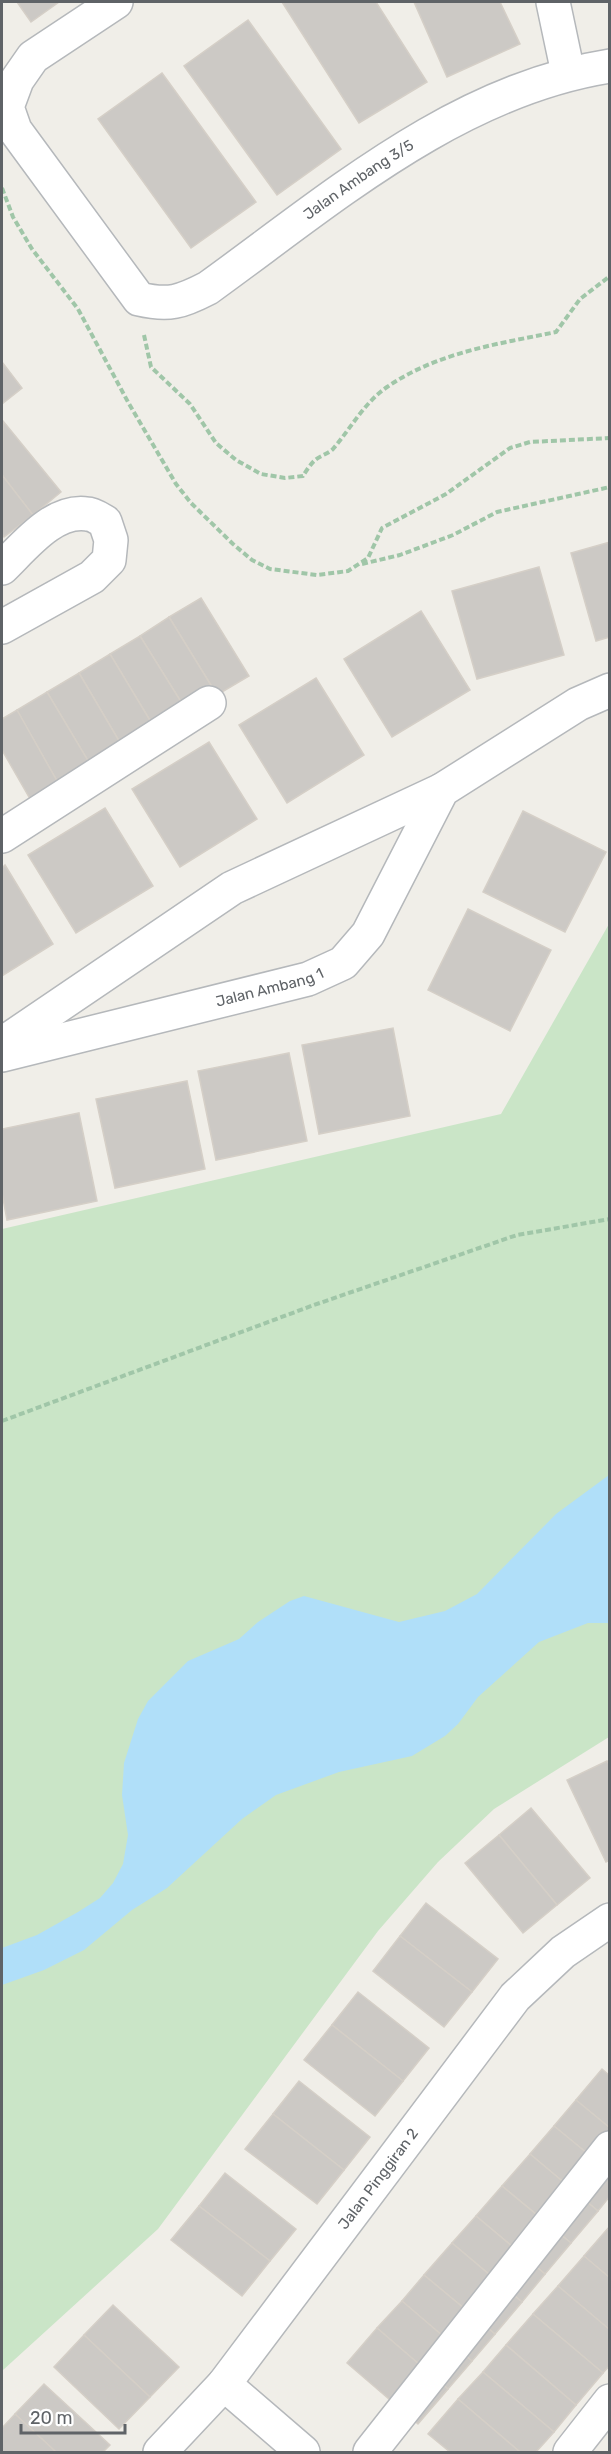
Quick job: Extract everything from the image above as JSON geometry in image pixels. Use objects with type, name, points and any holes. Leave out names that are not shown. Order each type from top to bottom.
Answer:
[{"type":"street","points":[[116,2],[33,57],[17,80],[7,107],[15,130],[151,301]]},
{"type":"street","points":[[553,2],[568,73]]},
{"type":"street","name":"Jalan Ambang 3/5","points":[[151,301],[185,300],[208,288],[383,163],[458,117],[568,73],[609,66]]},
{"type":"street","points":[[2,568],[42,529],[62,517],[88,514],[105,522],[111,540],[109,560],[92,578],[2,627]]},
{"type":"street","points":[[2,1044],[232,888],[442,790],[578,704],[609,690]]},
{"type":"street","points":[[2,836],[209,703]]},
{"type":"street","name":"Jalan Ambang 1","points":[[2,1055],[308,979],[343,963],[368,934],[442,790]]},
{"type":"street","name":"Jalan Pinggiran 2","points":[[160,2452],[224,2384],[515,1997],[562,1952],[609,1920]]},
{"type":"street","points":[[370,2452],[609,2148]]},
{"type":"street","points":[[224,2384],[303,2452]]},
{"type":"street","points":[[570,2452],[609,2402]]},
{"type":"path","points":[[2,188],[14,217],[32,249],[78,309],[165,467],[191,503],[252,560],[270,569],[317,575],[348,571],[368,558],[382,528],[446,494],[510,448],[530,442],[609,438]]},
{"type":"path","points":[[151,301],[151,367],[190,404],[216,443],[236,460],[261,474],[285,477],[303,476],[314,461],[331,451],[367,405],[387,387],[437,361],[462,352],[493,343],[556,332],[580,299],[609,276]]},
{"type":"path","points":[[360,564],[400,555],[453,534],[497,512],[609,487]]},
{"type":"path","points":[[2,1421],[303,1308],[517,1234],[609,1219]]},
{"type":"green space","points":[[609,924],[609,1737],[494,1809],[438,1862],[378,1931],[158,2229],[2,2371],[2,1229],[501,1114]]},
{"type":"water","points":[[609,1475],[609,1623],[588,1623],[539,1642],[478,1697],[458,1724],[445,1736],[412,1756],[339,1772],[276,1795],[242,1819],[167,1888],[132,1910],[84,1950],[44,1970],[2,1985],[2,1948],[37,1935],[78,1912],[100,1898],[113,1883],[123,1864],[128,1835],[122,1795],[124,1763],[138,1719],[148,1701],[188,1661],[239,1639],[258,1622],[290,1601],[304,1596],[399,1622],[445,1611],[477,1594],[556,1514]]},
{"type":"building","points":[[17,2],[59,2],[31,22]]},
{"type":"building","points":[[282,2],[376,2],[427,82],[359,123]]},
{"type":"building","points":[[414,2],[500,2],[520,44],[447,77]]},
{"type":"building","points":[[248,20],[341,149],[277,195],[184,66]]},
{"type":"building","points":[[162,73],[256,202],[191,248],[98,119]]},
{"type":"building","points":[[2,362],[22,388],[2,404]]},
{"type":"building","points":[[3,421],[61,492],[33,515],[2,475]]},
{"type":"building","points":[[2,475],[33,515],[4,537],[2,534]]},
{"type":"building","points":[[610,542],[610,637],[596,641],[571,553]]},
{"type":"building","points":[[539,567],[564,655],[477,679],[452,591]]},
{"type":"building","points":[[201,598],[249,676],[217,695],[169,617]]},
{"type":"building","points":[[421,611],[470,690],[392,737],[344,659]]},
{"type":"building","points":[[169,617],[217,695],[188,713],[140,636]]},
{"type":"building","points":[[140,636],[188,713],[157,732],[110,654]]},
{"type":"building","points":[[110,654],[157,732],[125,751],[79,673]]},
{"type":"building","points":[[79,673],[125,751],[93,769],[47,692]]},
{"type":"building","points":[[316,678],[364,755],[287,803],[239,725]]},
{"type":"building","points":[[47,692],[93,769],[61,788],[17,710]]},
{"type":"building","points":[[17,710],[61,788],[33,804],[2,750],[2,719]]},
{"type":"building","points":[[209,742],[257,819],[180,867],[132,789]]},
{"type":"building","points":[[105,808],[153,886],[76,933],[28,855]]},
{"type":"building","points":[[523,811],[606,852],[565,932],[483,892]]},
{"type":"building","points":[[5,865],[53,944],[2,976],[2,868]]},
{"type":"building","points":[[468,909],[551,950],[510,1031],[428,990]]},
{"type":"building","points":[[393,1028],[410,1116],[319,1134],[302,1045]]},
{"type":"building","points":[[289,1053],[307,1141],[216,1160],[198,1071]]},
{"type":"building","points":[[187,1081],[205,1169],[115,1188],[96,1099]]},
{"type":"building","points":[[79,1113],[97,1201],[7,1220],[2,1193],[2,1129]]},
{"type":"building","points":[[607,1761],[610,1766],[610,1860],[606,1862],[567,1780]]},
{"type":"building","points":[[531,1808],[590,1878],[557,1905],[499,1835]]},
{"type":"building","points":[[499,1835],[557,1905],[523,1933],[465,1863]]},
{"type":"building","points":[[426,1903],[498,1959],[472,1992],[400,1936]]},
{"type":"building","points":[[400,1936],[472,1992],[444,2027],[373,1971]]},
{"type":"building","points":[[358,1992],[429,2048],[403,2081],[332,2025]]},
{"type":"building","points":[[332,2025],[403,2081],[375,2116],[304,2060]]},
{"type":"building","points":[[602,2069],[610,2076],[610,2128],[576,2100]]},
{"type":"building","points":[[299,2081],[370,2137],[344,2170],[273,2114]]},
{"type":"building","points":[[576,2100],[610,2128],[610,2172],[554,2126]]},
{"type":"building","points":[[273,2114],[344,2170],[317,2204],[245,2149]]},
{"type":"building","points":[[554,2126],[610,2172],[610,2196],[598,2211],[530,2154]]},
{"type":"building","points":[[530,2154],[598,2211],[571,2243],[502,2186]]},
{"type":"building","points":[[225,2173],[296,2229],[270,2261],[199,2206]]},
{"type":"building","points":[[502,2186],[571,2243],[545,2274],[476,2216]]},
{"type":"building","points":[[199,2206],[270,2261],[242,2296],[171,2240]]},
{"type":"building","points":[[476,2216],[545,2274],[522,2302],[452,2243]]},
{"type":"building","points":[[610,2226],[610,2278],[584,2256]]},
{"type":"building","points":[[452,2243],[522,2302],[495,2334],[424,2275]]},
{"type":"building","points":[[584,2256],[610,2278],[610,2330],[558,2286]]},
{"type":"building","points":[[424,2275],[495,2334],[472,2361],[402,2301]]},
{"type":"building","points":[[558,2286],[610,2330],[610,2365],[603,2373],[533,2314]]},
{"type":"building","points":[[402,2301],[472,2361],[448,2389],[377,2328]]},
{"type":"building","points":[[113,2305],[179,2367],[150,2397],[84,2335]]},
{"type":"building","points":[[533,2314],[603,2373],[576,2405],[506,2345]]},
{"type":"building","points":[[377,2328],[448,2389],[418,2424],[347,2363]]},
{"type":"building","points":[[84,2335],[150,2397],[119,2429],[54,2367]]},
{"type":"building","points":[[506,2345],[576,2405],[554,2432],[483,2372]]},
{"type":"building","points":[[483,2372],[554,2432],[536,2452],[520,2452],[458,2399]]},
{"type":"building","points":[[44,2384],[110,2445],[103,2452],[56,2452],[15,2414]]},
{"type":"building","points":[[458,2399],[520,2452],[450,2452],[428,2434]]},
{"type":"building","points":[[15,2414],[56,2452],[2,2452],[2,2428]]}]
